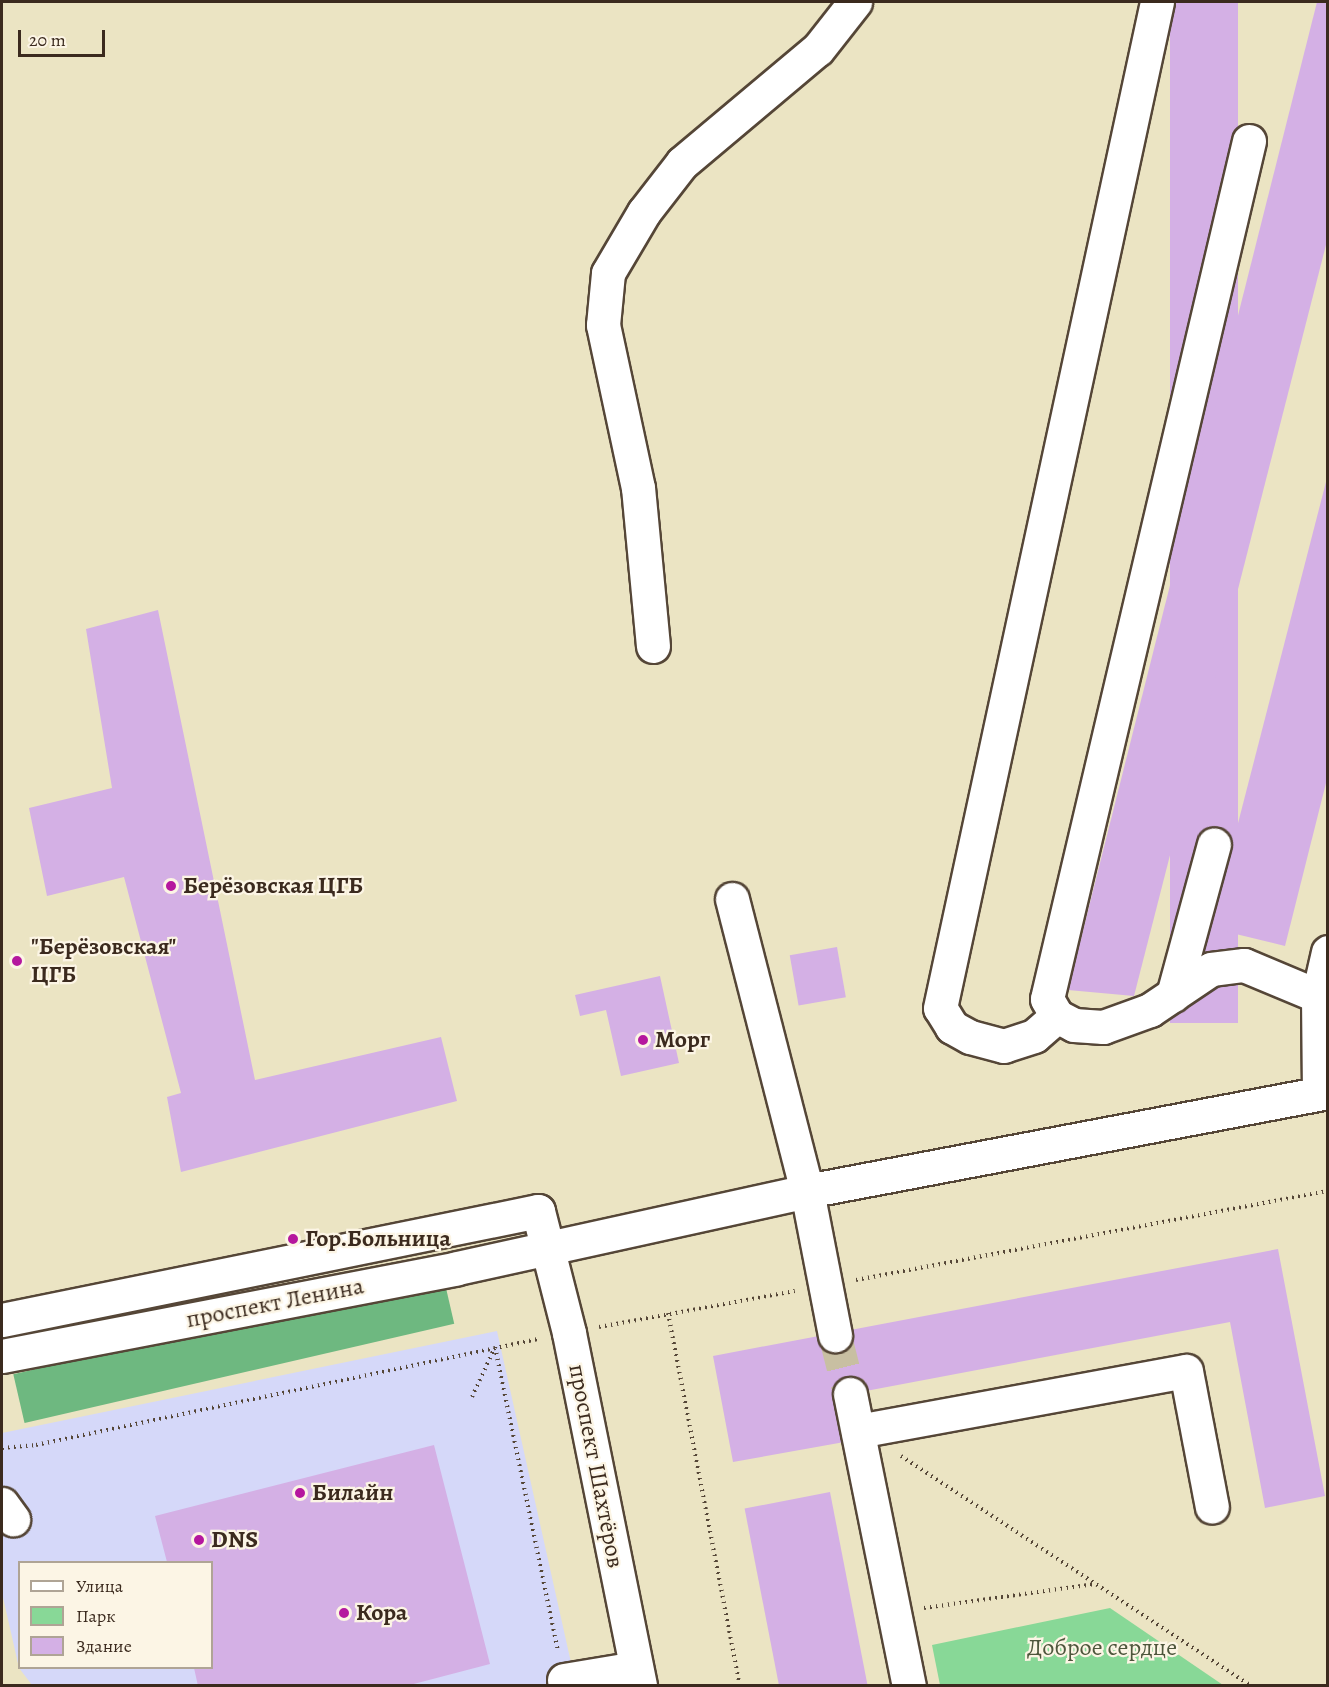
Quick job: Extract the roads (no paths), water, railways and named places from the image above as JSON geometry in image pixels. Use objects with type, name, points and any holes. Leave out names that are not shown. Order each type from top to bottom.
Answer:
[{"type":"street","points":[[653,646],[639,488],[603,325],[608,273],[644,212],[682,163],[818,49],[855,2]]},
{"type":"street","points":[[1057,1016],[1035,1036],[1004,1046],[970,1037],[952,1027],[940,1008],[1156,2]]},
{"type":"street","points":[[1249,141],[1047,999],[1057,1016],[1074,1025],[1103,1027],[1150,1011],[1211,969],[1244,965],[1317,996]]},
{"type":"street","points":[[1173,995],[1214,844]]},
{"type":"street","points":[[732,899],[807,1191],[835,1335]]},
{"type":"street","points":[[1323,1092],[1317,996],[1328,952]]},
{"type":"street","name":"проспект Ленина","points":[[2,1356],[547,1247],[807,1191],[1323,1092]]},
{"type":"street","name":"проспект Ленина","points":[[2,1320],[538,1211]]},
{"type":"street","name":"проспект Шахтёров","points":[[538,1211],[569,1333],[638,1677]]},
{"type":"street","points":[[858,1431],[1186,1371],[1212,1506]]},
{"type":"street","points":[[850,1394],[909,1686]]},
{"type":"street","points":[[564,1680],[638,1677]]},
{"type":"tunnel","points":[[835,1335],[850,1394]]},
{"type":"place","name":"Берёзовская ЦГБ","points":[[171,886]]},
{"type":"place","name":"\"Берёзовская\" ЦГБ","points":[[17,961]]},
{"type":"place","name":"Морг","points":[[643,1040]]},
{"type":"place","name":"Гор.Больница","points":[[293,1239]]},
{"type":"place","name":"Билайн","points":[[300,1493]]},
{"type":"place","name":"DNS","points":[[199,1540]]},
{"type":"place","name":"Кора","points":[[344,1613]]},
{"type":"park label","name":"Доброе сердце","points":[[1102,1648]]}]
